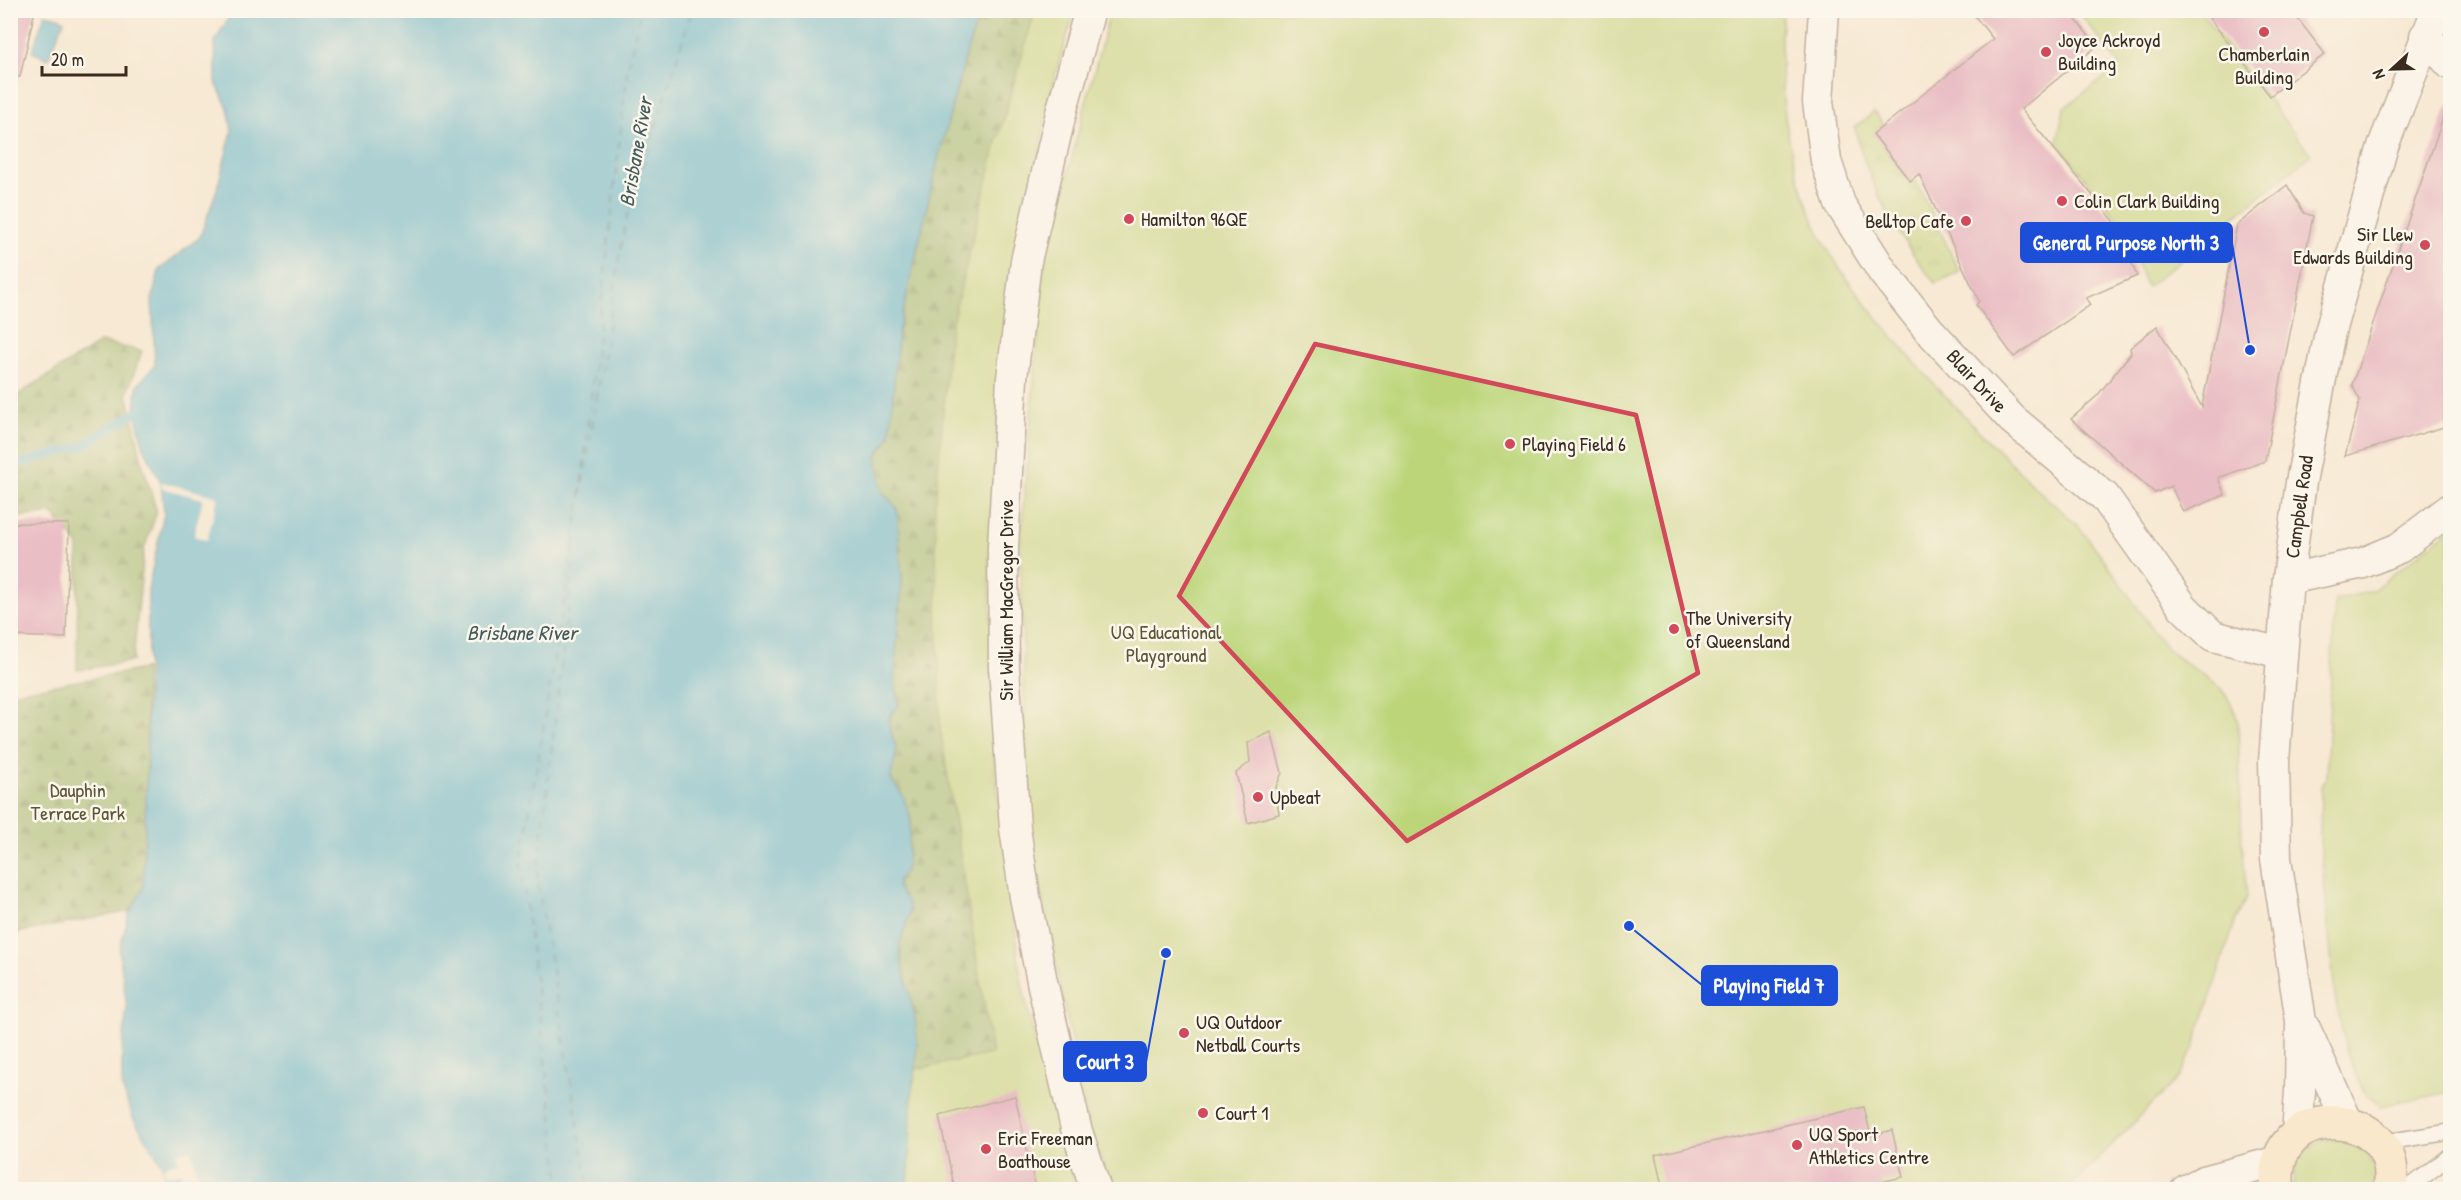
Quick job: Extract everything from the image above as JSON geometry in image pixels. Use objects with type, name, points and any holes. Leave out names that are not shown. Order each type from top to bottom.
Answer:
[{"type":"street","name":"Sir William MacGregor Drive","points":[[1090,10],[1062,109],[1026,261],[1012,378],[1003,547],[1004,667],[1015,828],[1025,897],[1046,996],[1076,1128],[1096,1190]]},
{"type":"street","name":"Blair Drive","points":[[1824,10],[1818,102],[1826,161],[1840,204],[1883,272],[1929,330],[2012,419],[2105,497],[2183,607],[2213,636],[2282,653]]},
{"type":"street","name":"Campbell Road","points":[[2285,1162],[2300,1091],[2301,1021],[2276,859],[2274,761],[2288,579],[2301,482],[2330,332],[2383,146],[2431,23]]},
{"type":"street","points":[[2431,23],[2451,64]]},
{"type":"street","points":[[2288,579],[2363,563],[2399,549],[2451,509]]},
{"type":"street","name":"Campbell Road","points":[[2301,1021],[2348,1123]]},
{"type":"street","points":[[2186,1190],[2204,1181],[2285,1162],[2313,1125],[2330,1121],[2348,1123],[2365,1130],[2379,1143],[2389,1160],[2392,1180],[2390,1190]]},
{"type":"lane","points":[[2379,1143],[2451,1132]]},
{"type":"lane","points":[[2406,1190],[2451,1156]]},
{"type":"highlighted area","points":[[1315,344],[1636,415],[1698,673],[1407,841],[1179,596]]},
{"type":"green space","points":[[2199,10],[2311,155],[2147,287],[2120,223],[2057,142],[2064,108],[2120,66],[2078,11]]},
{"type":"green space","points":[[982,11],[1035,11],[994,152],[940,728],[992,1054],[916,1069],[915,1016],[903,974],[900,943],[910,912],[908,903],[897,887],[907,862],[911,820],[903,796],[891,779],[896,751],[889,722],[893,712],[899,706],[894,677],[902,581],[897,508],[882,492],[877,456],[890,436],[898,333],[939,155],[968,47]]},
{"type":"green space","points":[[1035,11],[1075,11],[1055,75],[1006,316],[989,542],[995,768],[1021,979],[1036,1046],[1077,1189],[908,1190],[912,1090],[916,1069],[992,1054],[940,727],[935,505],[950,331],[994,152]]},
{"type":"green space","name":"The University of Queensland","points":[[1110,11],[1783,11],[1782,90],[1790,143],[1804,195],[1832,257],[1874,314],[1933,383],[1995,448],[2075,523],[2102,556],[2163,644],[2174,655],[2217,685],[2226,695],[2238,723],[2242,842],[2247,896],[2235,922],[2193,1050],[2179,1077],[2070,1187],[2060,1190],[1113,1189],[1088,1125],[1028,825],[1020,546],[1044,264]]},
{"type":"green space","points":[[1874,112],[1884,125],[1874,134],[1909,181],[1916,181],[1960,272],[1935,283],[1909,248],[1886,210],[1868,171],[1855,128]]},
{"type":"green space","points":[[101,342],[142,351],[127,393],[143,466],[157,512],[144,549],[133,661],[77,670],[78,544],[52,513],[11,518],[11,399]]},
{"type":"green space","points":[[2450,529],[2450,1092],[2381,1106],[2366,1095],[2346,1049],[2335,997],[2320,840],[2321,787],[2326,778],[2335,600],[2372,591]]},
{"type":"green space","name":"Dauphin Terrace Park","points":[[145,669],[147,764],[143,889],[130,911],[11,934],[11,693]]},
{"type":"green space","points":[[2323,1139],[2347,1139],[2367,1153],[2375,1168],[2375,1189],[2293,1190],[2294,1172],[2299,1159],[2307,1149]]},
{"type":"water","name":"Brisbane River","points":[[233,11],[982,11],[968,47],[939,155],[898,333],[890,436],[877,456],[882,492],[897,508],[902,581],[894,677],[899,706],[893,712],[889,722],[896,751],[891,779],[903,796],[911,820],[907,862],[897,887],[908,903],[910,912],[900,943],[900,956],[915,1016],[917,1039],[916,1069],[912,1090],[908,1189],[165,1189],[163,1166],[133,1118],[122,1087],[122,1052],[127,1008],[119,950],[130,911],[143,889],[147,764],[148,589],[164,514],[161,482],[144,448],[135,413],[137,386],[155,365],[152,300],[159,270],[200,237],[217,189],[232,131],[228,108],[216,83],[215,41]]},
{"type":"water","points":[[45,14],[59,17],[64,21],[48,59],[32,52]]},
{"type":"pier","points":[[161,482],[218,497],[207,540],[194,536],[203,499],[162,488]]},
{"type":"pier","points":[[191,1149],[200,1189],[184,1189],[181,1173],[166,1176],[163,1166],[179,1162],[177,1153]]},
{"type":"building","points":[[10,10],[35,10],[20,77],[10,76]]},
{"type":"building","name":"Colin Clark Building","points":[[1970,10],[2068,10],[2097,46],[2021,109],[2114,221],[2137,276],[2086,298],[2090,305],[2014,357],[1976,305],[1979,301],[1919,174],[1910,181],[1873,134],[1993,39]]},
{"type":"building","name":"Chamberlain Building","points":[[2203,10],[2291,10],[2325,54],[2270,96]]},
{"type":"building","name":"Sir Llew Edwards Building","points":[[2447,106],[2451,107],[2451,425],[2345,456],[2360,400],[2352,385]]},
{"type":"building","points":[[2287,185],[2304,213],[2313,216],[2265,461],[2218,478],[2225,495],[2183,512],[2171,486],[2155,493],[2071,419],[2097,396],[2131,353],[2130,348],[2157,326],[2202,407],[2237,225]]},
{"type":"building","points":[[10,523],[69,524],[66,638],[10,636]]},
{"type":"building","points":[[1271,732],[1282,773],[1276,787],[1279,814],[1248,823],[1236,773],[1250,762],[1248,743]]},
{"type":"building","name":"Eric Freeman Boathouse","points":[[1015,1096],[1036,1190],[955,1190],[939,1116]]},
{"type":"building","name":"UQ Sport Athletics Centre","points":[[1864,1107],[1871,1136],[1892,1130],[1903,1177],[1881,1182],[1884,1190],[1663,1190],[1655,1155]]},
{"type":"waterway","points":[[10,466],[83,446],[135,413]]},
{"type":"ferry route","points":[[580,496],[628,66],[641,10]]},
{"type":"ferry route","points":[[561,1190],[521,864],[625,224],[692,10]]},
{"type":"ferry route","points":[[576,537],[537,880],[589,1190]]},
{"type":"place","name":"Chamberlain Building","points":[[2264,32]]},
{"type":"place","name":"Joyce Ackroyd Building","points":[[2046,52]]},
{"type":"place","name":"Colin Clark Building","points":[[2062,201]]},
{"type":"place","name":"Hamilton 96QE","points":[[1129,219]]},
{"type":"place","name":"Belltop Cafe","points":[[1966,221]]},
{"type":"place","name":"Sir Llew Edwards Building","points":[[2425,245]]},
{"type":"place","name":"General Purpose North 3","points":[[2250,350]]},
{"type":"place","name":"Playing Field 6","points":[[1510,444]]},
{"type":"place","name":"The University of Queensland","points":[[1674,629]]},
{"type":"place","name":"Upbeat","points":[[1258,797]]},
{"type":"place","name":"Playing Field 7","points":[[1629,926]]},
{"type":"place","name":"Court 3","points":[[1166,953]]},
{"type":"place","name":"UQ Outdoor Netball Courts","points":[[1184,1033]]},
{"type":"place","name":"Court 1","points":[[1203,1113]]},
{"type":"place","name":"UQ Sport Athletics Centre","points":[[1797,1145]]},
{"type":"place","name":"Eric Freeman Boathouse","points":[[986,1149]]},
{"type":"park label","name":"UQ Educational Playground","points":[[1166,644]]}]
